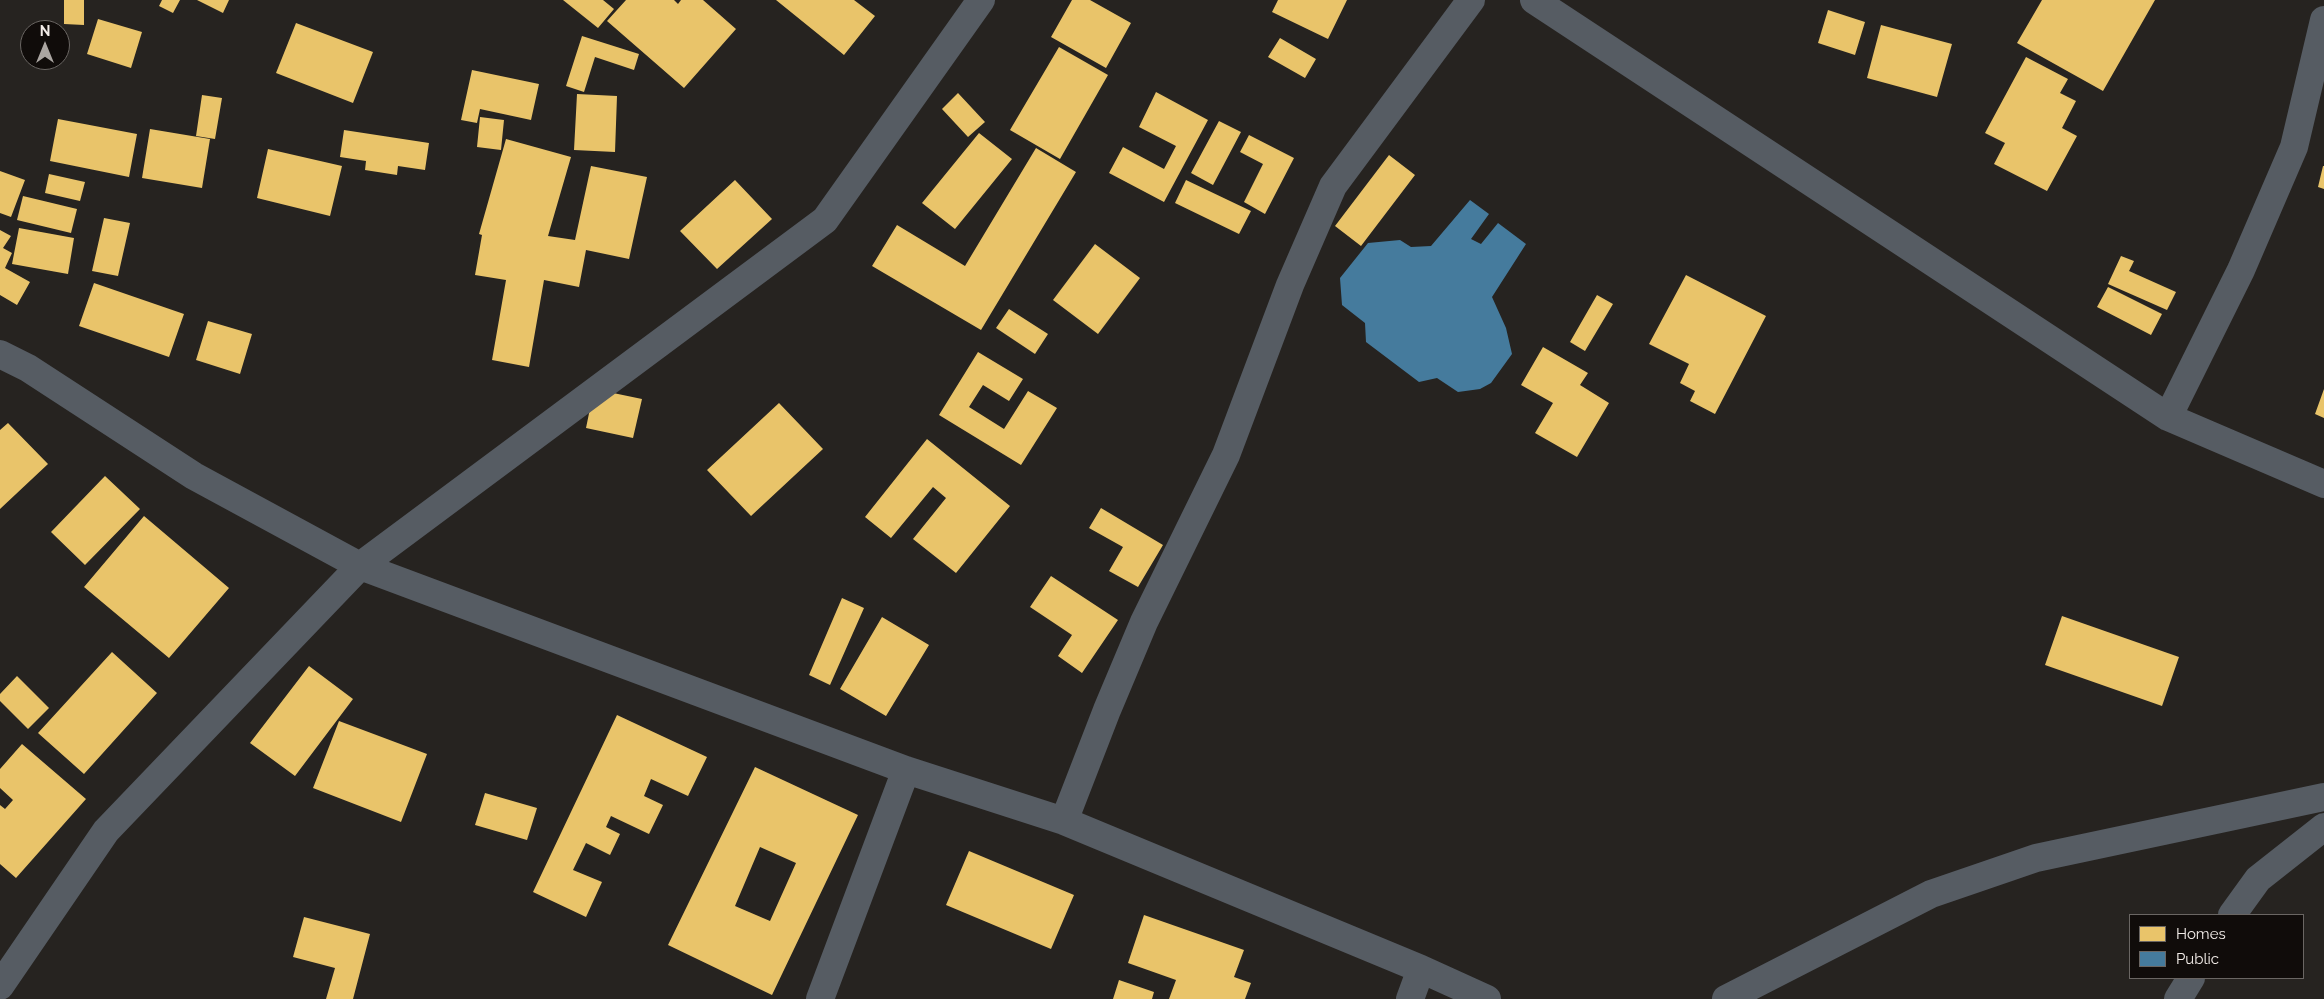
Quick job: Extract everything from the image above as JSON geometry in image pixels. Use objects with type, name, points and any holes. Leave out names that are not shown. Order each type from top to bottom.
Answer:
[{"type":"street","points":[[0,986],[106,831],[360,566],[825,220],[980,0]]},
{"type":"street","points":[[1064,821],[1107,710],[1144,622],[1226,455],[1290,286],[1334,186],[1471,0]]},
{"type":"street","points":[[1534,0],[2168,417],[2324,484]]},
{"type":"street","points":[[2320,0],[2324,7]]},
{"type":"street","points":[[2168,417],[2241,270],[2294,147],[2324,20]]},
{"type":"street","points":[[0,354],[28,368],[194,476],[360,566],[906,770],[1064,821],[1421,969],[1487,999]]},
{"type":"street","points":[[820,999],[906,770]]},
{"type":"street","points":[[1726,999],[1931,894],[2036,858],[2324,797]]},
{"type":"street","points":[[2233,914],[2258,879],[2324,827]]},
{"type":"street","points":[[1410,999],[1421,969]]},
{"type":"street","points":[[2178,999],[2190,979]]},
{"type":"building: Homes","points":[[64,0],[84,0],[84,25],[70,24],[70,20],[64,20]]},
{"type":"building: Homes","points":[[162,0],[180,0],[173,13],[159,6]]},
{"type":"building: Homes","points":[[197,0],[229,0],[223,13]]},
{"type":"building: Homes","points":[[563,0],[603,0],[614,9],[598,28]]},
{"type":"building: Homes","points":[[626,0],[674,0],[678,4],[681,0],[703,0],[736,29],[684,88],[607,21]]},
{"type":"building: Homes","points":[[776,0],[854,0],[875,16],[844,55]]},
{"type":"building: Homes","points":[[1072,0],[1090,0],[1131,23],[1106,68],[1051,37]]},
{"type":"building: Homes","points":[[1278,0],[1347,0],[1328,39],[1272,12]]},
{"type":"building: Homes","points":[[2042,0],[2155,0],[2103,91],[2017,43]]},
{"type":"building: Homes","points":[[1828,10],[1865,22],[1855,55],[1818,43]]},
{"type":"building: Homes","points":[[98,19],[142,32],[131,68],[87,54]]},
{"type":"building: Homes","points":[[296,23],[373,52],[353,103],[276,73]]},
{"type":"building: Homes","points":[[1881,25],[1952,44],[1937,97],[1867,78]]},
{"type":"building: Homes","points":[[582,36],[639,54],[634,70],[595,57],[584,92],[566,86]]},
{"type":"building: Homes","points":[[1280,38],[1316,59],[1305,78],[1268,57]]},
{"type":"building: Homes","points":[[1059,47],[1108,75],[1060,159],[1010,130]]},
{"type":"building: Homes","points":[[2026,57],[2068,79],[2060,93],[2076,101],[2062,128],[2077,136],[2047,191],[1994,164],[2005,143],[1985,133]]},
{"type":"building: Homes","points":[[472,70],[539,84],[531,120],[480,109],[477,123],[461,120]]},
{"type":"building: Homes","points":[[1156,92],[1208,120],[1164,202],[1109,173],[1123,147],[1164,169],[1176,146],[1139,127]]},
{"type":"building: Homes","points":[[958,93],[985,122],[968,137],[942,109]]},
{"type":"building: Homes","points":[[577,94],[617,96],[615,152],[574,150]]},
{"type":"building: Homes","points":[[202,95],[222,98],[215,139],[196,136]]},
{"type":"building: Homes","points":[[480,117],[504,120],[501,150],[477,147]]},
{"type":"building: Homes","points":[[58,119],[137,134],[129,177],[50,161]]},
{"type":"building: Homes","points":[[1219,121],[1241,132],[1213,185],[1191,173]]},
{"type":"building: Homes","points":[[150,129],[210,139],[202,188],[142,178]]},
{"type":"building: Homes","points":[[344,130],[429,143],[425,170],[398,166],[397,175],[365,170],[366,161],[340,157]]},
{"type":"building: Homes","points":[[979,133],[1012,159],[955,229],[922,203]]},
{"type":"building: Homes","points":[[1249,135],[1294,158],[1265,214],[1244,202],[1263,164],[1240,152]]},
{"type":"building: Homes","points":[[506,139],[571,157],[548,236],[575,240],[591,166],[647,177],[629,259],[586,250],[579,287],[544,280],[529,367],[492,360],[506,280],[475,275],[482,235],[479,234]]},
{"type":"building: Homes","points":[[1036,148],[1076,172],[981,330],[872,266],[897,225],[965,266]]},
{"type":"building: Homes","points":[[268,149],[342,166],[330,216],[257,198]]},
{"type":"building: Homes","points":[[1389,155],[1415,175],[1361,246],[1335,226]]},
{"type":"building: Homes","points":[[2324,166],[2324,189],[2318,187]]},
{"type":"building: Homes","points":[[0,171],[25,180],[11,217],[0,213]]},
{"type":"building: Homes","points":[[49,174],[85,182],[80,201],[45,193]]},
{"type":"building: Homes","points":[[735,180],[772,219],[717,269],[680,231]]},
{"type":"building: Homes","points":[[1186,180],[1251,211],[1239,234],[1175,203]]},
{"type":"building: Homes","points":[[23,196],[77,209],[71,233],[17,220]]},
{"type":"building: Homes","points":[[104,218],[130,223],[118,276],[92,271]]},
{"type":"building: Homes","points":[[19,228],[74,238],[68,274],[12,264]]},
{"type":"building: Homes","points":[[0,230],[11,236],[3,248],[12,253],[5,268],[30,282],[17,305],[0,295]]},
{"type":"building: Homes","points":[[1095,244],[1140,278],[1098,334],[1053,300]]},
{"type":"building: Homes","points":[[2121,256],[2134,261],[2129,271],[2176,292],[2167,310],[2108,284]]},
{"type":"building: Homes","points":[[1686,275],[1766,316],[1715,414],[1690,401],[1695,391],[1680,383],[1689,364],[1649,344]]},
{"type":"building: Homes","points":[[94,283],[184,314],[169,357],[79,326]]},
{"type":"building: Homes","points":[[2108,287],[2162,314],[2151,335],[2097,307]]},
{"type":"building: Homes","points":[[1597,295],[1613,304],[1585,351],[1570,342]]},
{"type":"building: Homes","points":[[1009,309],[1048,334],[1035,354],[996,328]]},
{"type":"building: Homes","points":[[208,321],[252,334],[240,374],[196,360]]},
{"type":"building: Homes","points":[[1543,347],[1588,373],[1580,385],[1609,403],[1577,457],[1535,433],[1553,403],[1521,385]]},
{"type":"building: Homes","points":[[978,352],[1023,379],[1009,401],[983,385],[969,407],[1004,429],[1028,391],[1057,408],[1021,465],[939,415]]},
{"type":"building: Homes","points":[[594,389],[642,399],[633,438],[586,428]]},
{"type":"building: Homes","points":[[2324,389],[2324,418],[2315,414]]},
{"type":"building: Homes","points":[[779,403],[823,449],[751,516],[707,470]]},
{"type":"building: Homes","points":[[8,423],[48,464],[0,509],[0,430]]},
{"type":"building: Homes","points":[[927,439],[1010,506],[956,573],[913,539],[946,498],[933,487],[891,538],[865,517]]},
{"type":"building: Homes","points":[[105,476],[140,509],[85,565],[51,532]]},
{"type":"building: Homes","points":[[1101,508],[1163,545],[1138,587],[1109,571],[1123,547],[1089,528]]},
{"type":"building: Homes","points":[[144,516],[229,588],[169,658],[84,587]]},
{"type":"building: Homes","points":[[1051,576],[1118,620],[1082,673],[1058,656],[1072,635],[1030,607]]},
{"type":"building: Homes","points":[[842,598],[864,608],[830,685],[809,675]]},
{"type":"building: Homes","points":[[2062,616],[2179,657],[2162,706],[2045,665]]},
{"type":"building: Homes","points":[[882,617],[929,645],[886,716],[840,689]]},
{"type":"building: Homes","points":[[112,652],[157,693],[84,774],[38,733]]},
{"type":"building: Homes","points":[[309,666],[353,699],[295,776],[250,743]]},
{"type":"building: Homes","points":[[17,676],[49,708],[28,729],[0,701],[0,694]]},
{"type":"building: Homes","points":[[617,715],[707,757],[688,796],[651,779],[644,796],[663,805],[649,834],[611,816],[606,827],[620,834],[610,855],[586,843],[573,870],[602,882],[586,917],[533,892]]},
{"type":"building: Homes","points":[[339,721],[427,754],[401,822],[313,788]]},
{"type":"building: Homes","points":[[22,744],[86,799],[16,878],[0,864],[0,805],[5,809],[13,800],[0,788],[0,769]]},
{"type":"building: Homes","points":[[755,767],[858,815],[772,995],[668,945]],"holes":[[[760,847],[796,863],[770,921],[735,906]]]},
{"type":"building: Homes","points":[[485,793],[537,808],[527,840],[475,825]]},
{"type":"building: Homes","points":[[969,851],[1074,895],[1051,949],[946,905]]},
{"type":"building: Homes","points":[[1144,915],[1244,950],[1234,977],[1251,983],[1245,999],[1169,999],[1176,980],[1128,963]]},
{"type":"building: Homes","points":[[304,917],[370,934],[353,999],[326,999],[335,968],[293,957]]},
{"type":"building: Homes","points":[[1119,980],[1154,992],[1152,999],[1113,999]]},
{"type":"building: Public","points":[[1470,200],[1489,214],[1471,239],[1481,244],[1498,223],[1526,244],[1492,297],[1506,328],[1512,354],[1491,383],[1480,389],[1458,392],[1437,378],[1419,382],[1366,342],[1365,323],[1342,305],[1340,278],[1368,243],[1400,240],[1411,247],[1431,246]]}]
